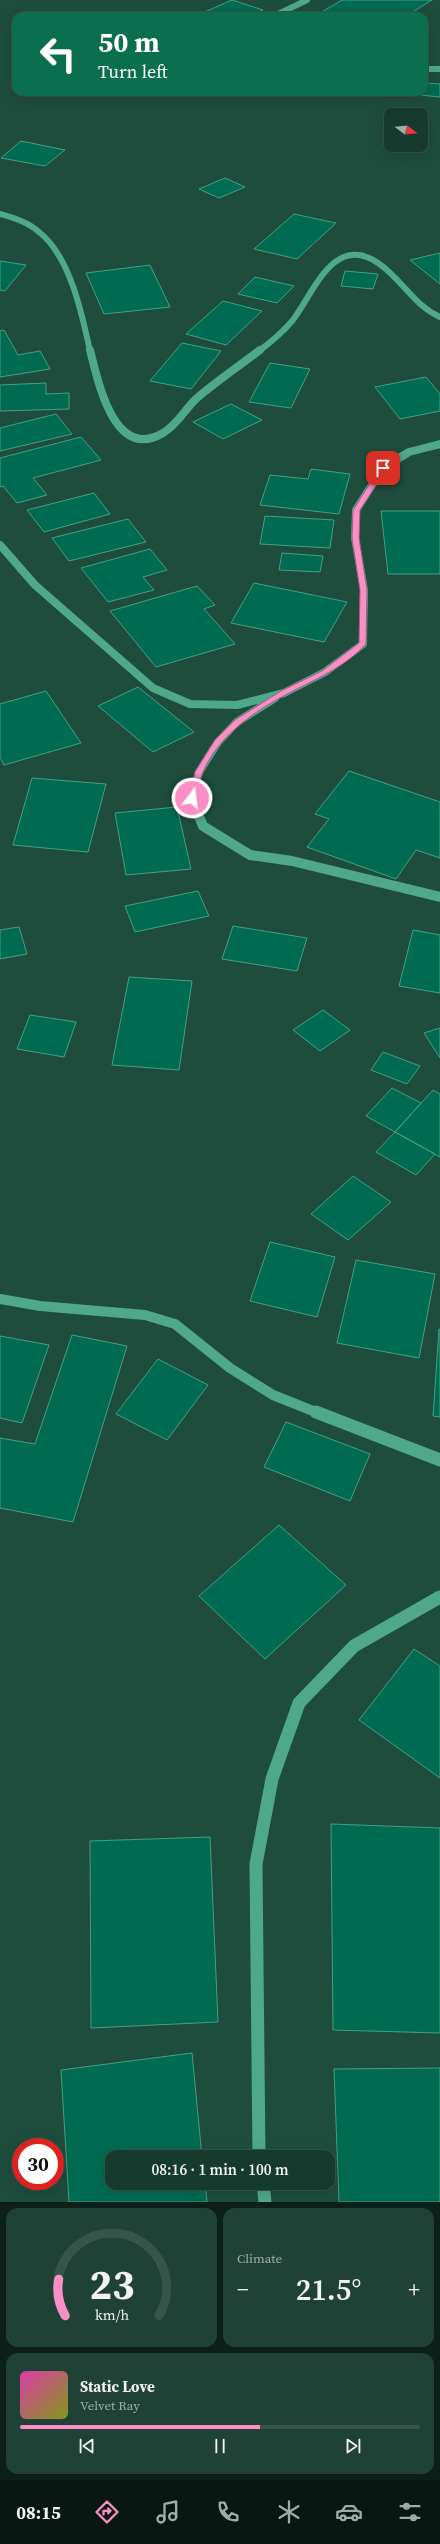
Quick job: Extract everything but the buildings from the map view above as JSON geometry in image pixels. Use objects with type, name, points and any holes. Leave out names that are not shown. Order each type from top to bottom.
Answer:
[{"type":"street","points":[[282,12],[307,0]]},
{"type":"street","points":[[428,69],[440,69]]},
{"type":"street","points":[[0,214],[23,220],[45,237],[78,295],[103,399],[119,429],[129,436],[148,438],[162,434],[196,400],[287,326],[331,265],[344,255],[357,254],[370,257],[425,311],[440,317]]},
{"type":"street","points":[[440,444],[409,452],[383,468],[356,510],[355,538],[364,590],[363,644],[325,672],[284,692],[237,722],[218,742],[199,772],[192,798],[204,826],[250,855],[292,861],[356,878],[418,890],[440,897]]},
{"type":"street","points":[[0,545],[35,585],[152,688],[190,704],[237,705],[284,692]]},
{"type":"street","points":[[0,1299],[40,1306],[146,1315],[175,1324],[230,1368],[273,1395],[440,1460]]},
{"type":"street","points":[[259,2150],[256,1864],[272,1779],[299,1703],[354,1646],[440,1597]]},
{"type":"street","points":[[264,2190],[265,2202]]},
{"type":"route","points":[[192,798],[199,772],[218,742],[237,722],[284,692],[325,672],[363,644],[364,590],[355,538],[356,510],[383,468]]}]
